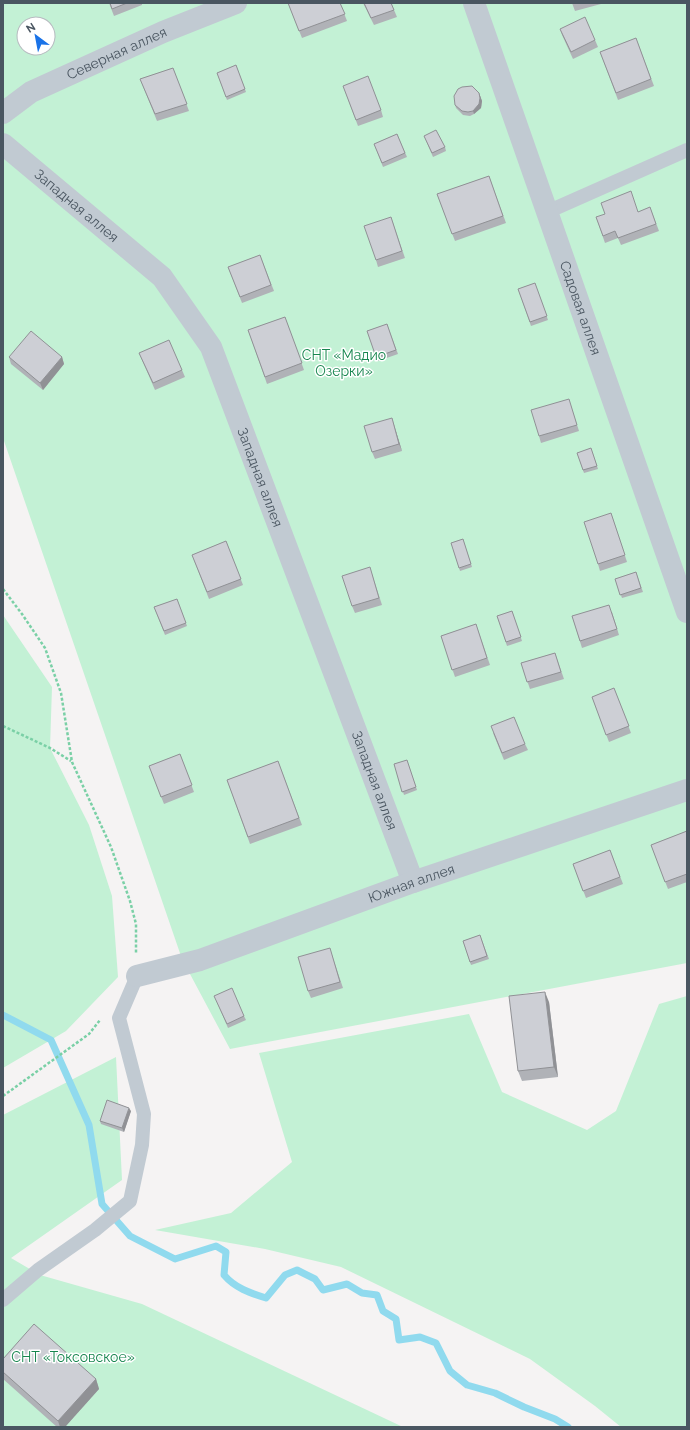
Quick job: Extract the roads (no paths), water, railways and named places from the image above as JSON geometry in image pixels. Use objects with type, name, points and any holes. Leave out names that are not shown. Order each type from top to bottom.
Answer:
[{"type":"street","name":"Северная аллея","points":[[3,113],[31,92],[163,32],[236,3]]},
{"type":"street","name":"Садовая аллея","points":[[474,3],[687,612]]},
{"type":"street","name":"Западная аллея","points":[[3,144],[162,277],[211,347],[413,882]]},
{"type":"street","name":"Южная аллея","points":[[136,976],[200,960],[413,882],[687,790]]},
{"type":"lane","points":[[547,212],[687,150]]},
{"type":"lane","points":[[3,1300],[38,1270],[95,1230],[130,1201],[142,1145],[144,1114],[119,1018],[136,976]]},
{"type":"waterway","points":[[3,1015],[51,1040],[89,1125],[102,1204],[130,1236],[175,1259],[216,1246],[226,1252],[224,1275],[228,1280],[243,1290],[266,1298],[285,1275],[297,1270],[315,1279],[323,1290],[347,1284],[362,1293],[377,1295],[383,1311],[396,1319],[399,1340],[420,1337],[436,1343],[450,1371],[467,1385],[495,1393],[524,1407],[555,1419],[568,1427]]},
{"type":"park label","name":"СНТ «Мадио Озерки»","points":[[344,364]]},
{"type":"park label","name":"СНТ «Токсовское»","points":[[73,1357]]}]
